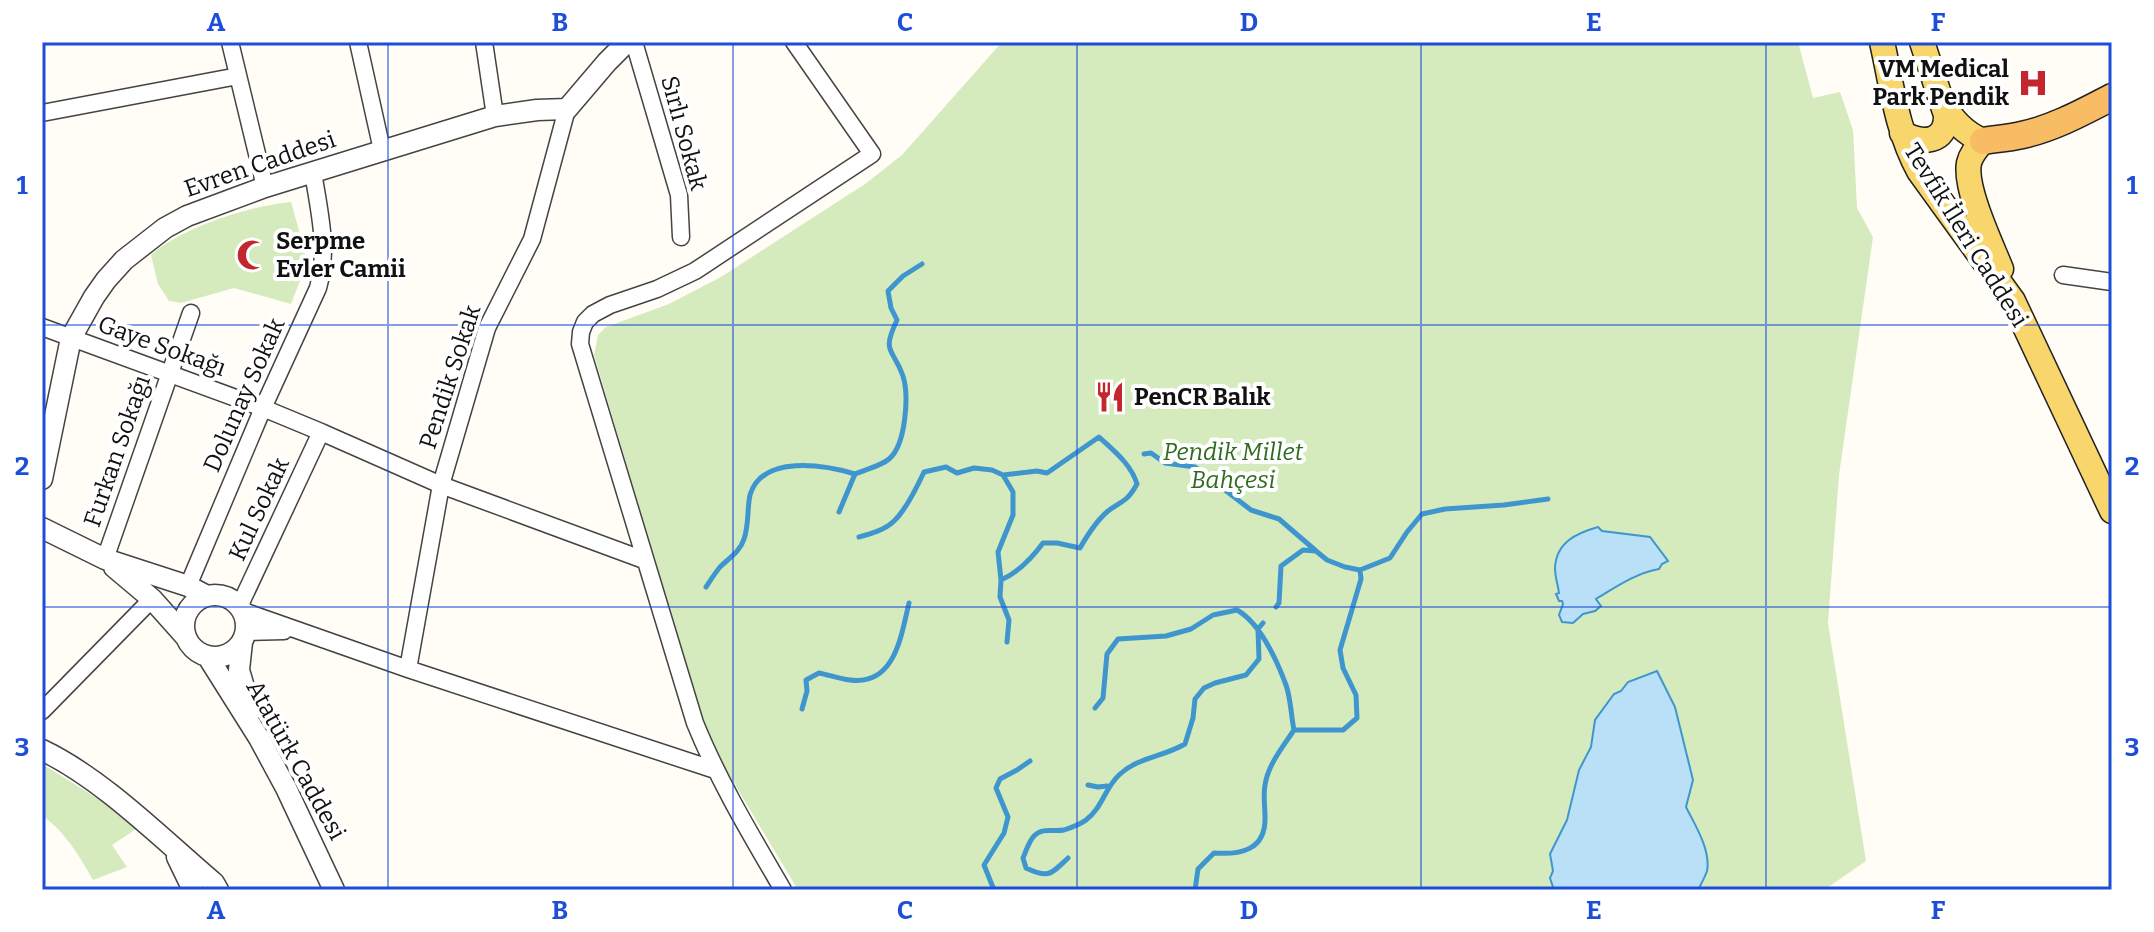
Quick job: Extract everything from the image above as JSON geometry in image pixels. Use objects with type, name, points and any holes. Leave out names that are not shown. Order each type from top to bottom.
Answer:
[{"type":"highway","points":[[1983,141],[2046,128],[2112,97]]},
{"type":"main road","name":"Tevfik İleri Caddesi","points":[[1882,42],[1902,133],[1919,171],[2013,301],[2112,511]]},
{"type":"main road","points":[[1922,42],[1942,103],[1962,128],[1983,141],[1970,162],[1972,192],[2013,301]]},
{"type":"main road","name":"Tevfik İleri Caddesi","points":[[1902,133],[1920,141],[1931,141],[1938,136],[1946,122],[1942,103]]},
{"type":"street","points":[[230,42],[265,187]]},
{"type":"street","points":[[358,42],[382,150]]},
{"type":"street","points":[[484,42],[495,116]]},
{"type":"street","points":[[567,109],[627,42]]},
{"type":"street","name":"Sırlı Sokak","points":[[634,42],[679,195],[681,237]]},
{"type":"street","points":[[783,890],[715,770],[695,723],[580,344],[585,322],[593,314],[695,271],[872,154],[794,42]]},
{"type":"street","points":[[42,113],[238,76]]},
{"type":"street","name":"Evren Caddesi","points":[[42,479],[71,338],[106,280],[142,244],[187,216],[265,187],[495,116],[567,109]]},
{"type":"street","name":"Pendik Sokak","points":[[408,669],[441,485],[487,328],[532,239],[567,109]]},
{"type":"street","name":"Dolunay Sokak","points":[[188,586],[323,272],[325,245],[313,172]]},
{"type":"street","points":[[2063,275],[2112,282]]},
{"type":"street","name":"Furkan Sokağı","points":[[105,559],[191,313]]},
{"type":"street","name":"Gaye Sokağı","points":[[42,327],[263,408],[441,485],[644,560]]},
{"type":"street","name":"Kul Sokak","points":[[243,623],[321,432]]},
{"type":"street","points":[[42,528],[105,559],[188,586],[207,596]]},
{"type":"street","points":[[105,559],[152,599],[194,650],[208,657],[227,656],[236,650],[243,623]]},
{"type":"street","points":[[185,636],[184,620],[197,600],[217,595],[227,597],[243,623],[239,670],[259,738]]},
{"type":"street","points":[[42,711],[152,599]]},
{"type":"street","points":[[243,623],[299,632],[715,770]]},
{"type":"street","name":"Atatürk Caddesi","points":[[208,657],[259,738],[334,890]]},
{"type":"street","points":[[42,750],[95,782],[214,883],[218,890]]},
{"type":"street","points":[[171,846],[193,890]]},
{"type":"green space","name":"Pendik Millet Bahçesi","points":[[1002,42],[1798,42],[1813,98],[1840,92],[1853,130],[1857,208],[1873,237],[1839,475],[1828,623],[1866,861],[1824,890],[798,890],[710,743],[697,710],[594,355],[598,335],[606,327],[669,304],[721,277],[865,184],[902,155]]},
{"type":"green space","points":[[291,202],[305,252],[303,273],[291,304],[234,288],[181,303],[169,301],[158,284],[151,255],[198,227],[256,208]]},
{"type":"green space","points":[[42,764],[97,798],[136,829],[112,845],[127,867],[93,880],[71,844],[42,815]]},
{"type":"water","points":[[1598,527],[1602,531],[1650,537],[1668,561],[1659,569],[1634,577],[1596,599],[1601,606],[1595,611],[1583,614],[1573,623],[1562,622],[1559,615],[1563,604],[1556,594],[1559,593],[1555,571],[1559,551],[1569,540]]},
{"type":"water","points":[[1657,671],[1675,707],[1693,780],[1686,807],[1707,855],[1704,878],[1698,890],[1554,890],[1550,878],[1553,871],[1550,854],[1567,820],[1579,770],[1591,747],[1595,720],[1614,694],[1628,682]]},
{"type":"waterway","points":[[839,512],[855,474],[889,459],[899,443],[905,419],[906,395],[903,376],[889,345],[897,320],[888,291],[903,276],[922,264]]},
{"type":"waterway","points":[[859,537],[894,521],[907,505],[924,472],[946,467],[957,473],[974,468],[1003,475],[1037,471],[1047,473],[1099,437],[1131,470],[1137,484],[1133,490],[1100,519],[1080,548],[1043,543],[1025,564],[1001,580]]},
{"type":"waterway","points":[[1144,454],[1151,453],[1165,463],[1195,467],[1251,510],[1279,519],[1315,550]]},
{"type":"waterway","points":[[706,587],[742,544],[750,495],[757,482],[767,473],[781,468],[812,466],[855,474]]},
{"type":"waterway","points":[[1003,475],[1013,492],[1013,515],[998,552],[1000,597],[1009,620],[1007,642]]},
{"type":"waterway","points":[[1276,607],[1279,603],[1281,566],[1303,550],[1316,551],[1327,560],[1360,570],[1390,558],[1422,514],[1548,499]]},
{"type":"waterway","points":[[1294,730],[1343,730],[1357,718],[1356,695],[1343,668],[1340,650],[1361,579],[1360,570]]},
{"type":"waterway","points":[[802,709],[807,691],[806,680],[819,673],[865,680],[886,667],[899,643],[909,603]]},
{"type":"waterway","points":[[1095,708],[1103,698],[1107,654],[1118,639],[1166,636],[1191,629],[1213,615],[1237,610],[1253,624],[1267,643],[1286,685],[1294,730],[1269,770],[1261,837],[1242,851],[1214,853],[1198,869],[1195,890]]},
{"type":"waterway","points":[[1068,858],[1045,874],[1026,868],[1023,858],[1037,833],[1064,830],[1086,820],[1096,810],[1114,780],[1126,769],[1185,744],[1195,699],[1204,688],[1246,675],[1259,659],[1258,629],[1263,623]]},
{"type":"waterway","points":[[994,890],[984,865],[1004,833],[1008,817],[996,788],[1000,779],[1030,761]]},
{"type":"waterway","points":[[1088,785],[1107,786]]},
{"type":"place","name":"VM Medical Park Pendik","points":[[2033,83]]},
{"type":"place","name":"Serpme Evler Camii","points":[[252,255]]},
{"type":"place","name":"PenCR Balık","points":[[1110,397]]}]
